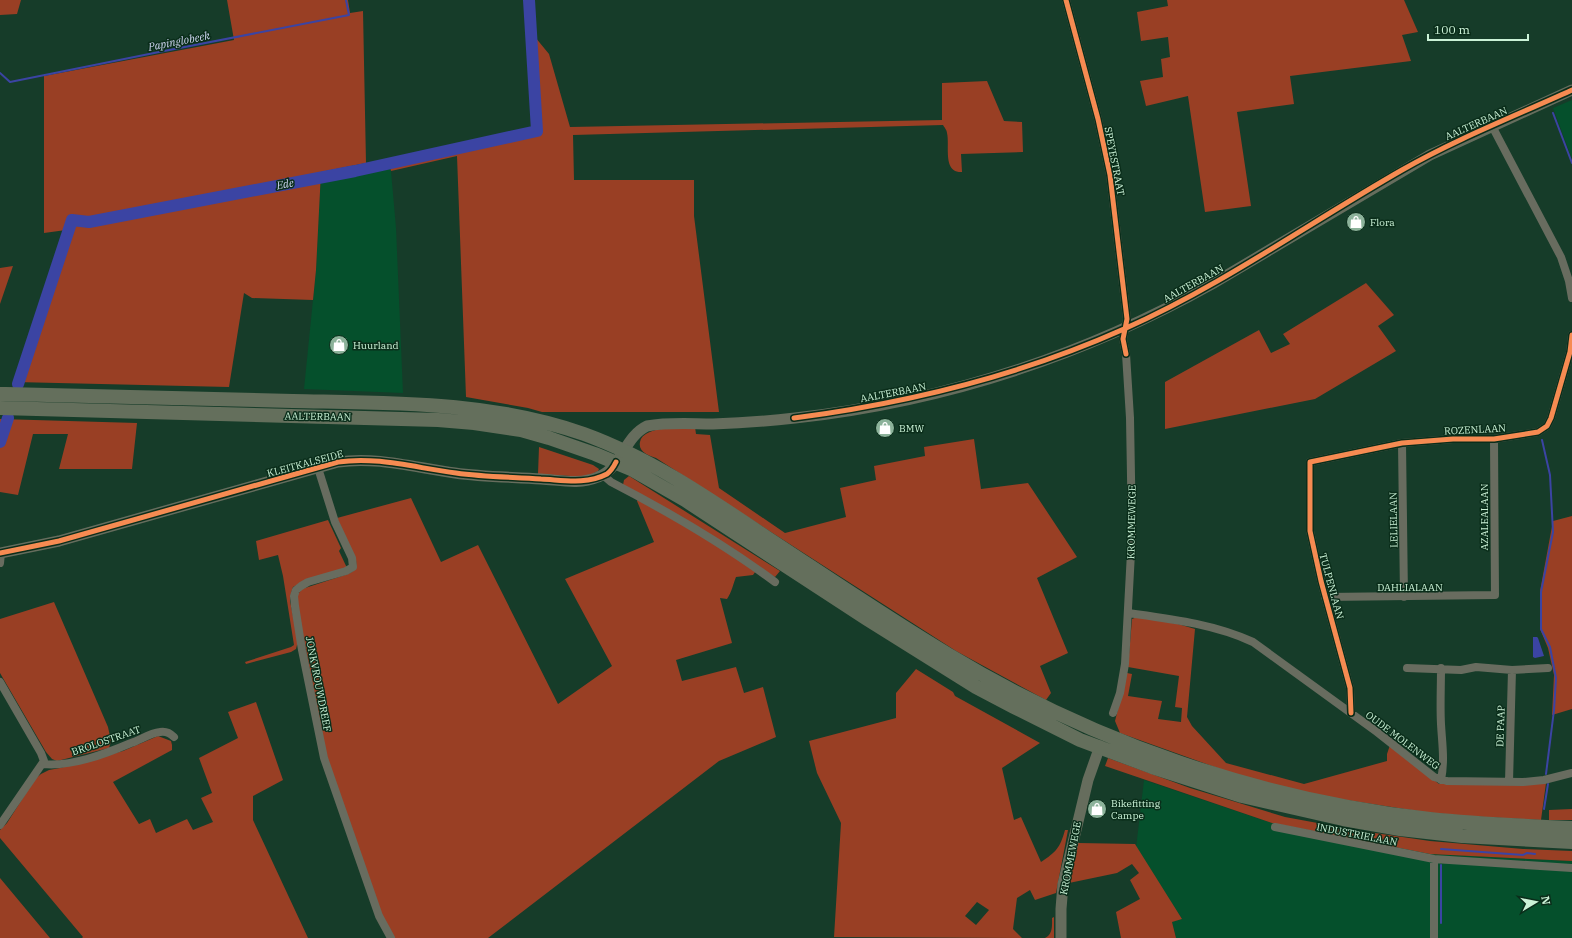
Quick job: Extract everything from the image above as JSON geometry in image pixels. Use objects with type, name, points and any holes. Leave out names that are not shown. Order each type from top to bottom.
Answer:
[{"type":"highway","name":"AALTERBAAN","points":[[0,394],[446,406],[483,410],[535,419],[585,435],[620,457]]},
{"type":"highway","name":"AALTERBAAN","points":[[0,408],[362,417],[474,423],[520,430],[620,457]]},
{"type":"highway","points":[[620,457],[642,459],[692,489],[952,657],[1021,694],[1102,741],[1152,767],[1223,790],[1343,820],[1400,829],[1448,834],[1572,842]]},
{"type":"highway","points":[[1102,741],[1134,747],[1189,766],[1270,789],[1345,806],[1428,819],[1496,825],[1572,828]]},
{"type":"main road","name":"AALTERBAAN","points":[[620,457],[635,434],[647,426],[716,424],[794,418],[870,406],[962,386],[1015,371],[1068,352],[1125,329],[1212,284],[1430,155],[1572,90]]},
{"type":"main road","name":"KLEITKALSEIDE","points":[[0,556],[66,539],[338,462],[360,460],[390,462],[463,474],[569,482],[587,480],[603,475],[609,472],[620,457]]},
{"type":"main road","name":"KROMMEWEGE","points":[[1061,938],[1061,909],[1064,884],[1088,780],[1102,741]]},
{"type":"street","name":"SPEYESTRAAT","points":[[1066,0],[1098,119],[1110,175],[1127,319],[1125,329]]},
{"type":"street","points":[[1492,126],[1561,257],[1569,281],[1572,298]]},
{"type":"street","name":"KROMMEWEGE","points":[[1114,713],[1120,693],[1125,664],[1132,534],[1132,472],[1126,354],[1123,338],[1125,329]]},
{"type":"street","name":"ROZENLAAN","points":[[1310,462],[1402,443],[1453,439],[1494,439],[1538,432],[1547,426],[1551,418],[1570,352],[1572,335]]},
{"type":"street","name":"AZALEALAAN","points":[[1494,439],[1495,596]]},
{"type":"street","name":"LELIELAAN","points":[[1402,443],[1404,597]]},
{"type":"street","name":"TULPENLAAN","points":[[1310,462],[1310,531],[1325,597],[1350,688],[1351,713]]},
{"type":"street","name":"JONKVROUWDREEF","points":[[318,468],[335,522],[352,558],[353,567],[346,572],[308,582],[301,586],[296,590],[294,596],[295,606],[302,650],[324,758],[379,916],[391,938]]},
{"type":"street","points":[[603,475],[611,482],[669,513],[698,531],[775,582]]},
{"type":"street","name":"DAHLIALAAN","points":[[1325,597],[1495,596]]},
{"type":"street","name":"OUDE MOLENWEG","points":[[1128,613],[1184,620],[1242,637],[1264,649],[1351,713],[1434,777],[1441,780],[1509,782],[1544,780],[1572,773]]},
{"type":"street","points":[[1407,668],[1441,668],[1461,670],[1476,667],[1512,670],[1548,668]]},
{"type":"street","points":[[1441,668],[1441,725],[1443,738],[1443,770],[1441,780]]},
{"type":"street","name":"DE PAAP","points":[[1509,782],[1512,670]]},
{"type":"street","points":[[0,682],[44,757],[43,764],[0,825]]},
{"type":"street","name":"BROLOSTRAAT","points":[[43,764],[60,764],[91,757],[120,748],[157,732],[165,732],[174,736]]},
{"type":"street","name":"INDUSTRIELAAN","points":[[1275,827],[1434,859],[1572,868]]},
{"type":"street","points":[[1434,859],[1434,938]]},
{"type":"shaded area","points":[[0,0],[21,0],[17,14],[0,15]]},
{"type":"shaded area","points":[[227,0],[348,0],[350,13],[363,11],[366,163],[321,172],[313,300],[252,298],[244,293],[229,387],[15,382],[66,230],[44,233],[44,76],[234,40]]},
{"type":"shaded area","points":[[1167,0],[1404,0],[1418,32],[1402,35],[1411,61],[1290,76],[1294,104],[1237,112],[1251,206],[1205,212],[1188,96],[1146,106],[1140,81],[1163,77],[1161,59],[1170,57],[1168,37],[1141,41],[1137,12],[1168,6]]},
{"type":"shaded area","points":[[533,37],[535,37],[549,54],[570,127],[942,120],[942,83],[987,81],[1004,121],[1022,122],[1023,152],[961,154],[962,172],[956,171],[949,163],[948,138],[947,132],[943,125],[573,135],[574,180],[694,180],[694,216],[719,412],[542,412],[528,408],[466,397],[457,156],[391,171],[388,159],[535,128],[529,71],[536,71]]},
{"type":"shaded area","points":[[1572,100],[1572,159],[1553,108]]},
{"type":"shaded area","points":[[388,159],[391,171],[396,228],[403,393],[304,389],[316,270],[321,172]]},
{"type":"shaded area","points":[[13,266],[0,304],[0,268]]},
{"type":"shaded area","points":[[1366,283],[1394,315],[1378,326],[1396,351],[1315,399],[1165,429],[1165,382],[1259,330],[1271,353],[1290,344],[1283,334]]},
{"type":"shaded area","points":[[0,419],[137,423],[132,469],[59,469],[68,434],[33,434],[18,495],[0,492]]},
{"type":"shaded area","points":[[695,427],[696,434],[710,435],[719,488],[785,533],[846,517],[840,488],[876,480],[874,466],[925,456],[924,447],[974,439],[981,489],[1028,483],[1077,557],[1037,578],[1068,653],[1040,666],[1051,693],[1046,700],[956,651],[656,458],[642,451],[640,442],[648,433],[664,428]]},
{"type":"shaded area","points":[[539,447],[593,465],[599,469],[586,477],[538,474]]},
{"type":"shaded area","points":[[629,476],[780,571],[775,577],[758,568],[753,575],[736,577],[727,599],[720,598],[732,643],[676,660],[682,681],[736,667],[744,693],[763,687],[776,737],[719,761],[488,938],[393,938],[381,916],[330,773],[297,604],[298,594],[302,589],[348,574],[355,569],[356,560],[337,518],[411,498],[441,562],[478,545],[558,704],[612,666],[565,579],[654,542],[637,501],[640,495],[623,485],[624,480]]},
{"type":"shaded area","points":[[1572,516],[1572,709],[1552,715],[1554,675],[1548,648],[1540,629],[1540,591],[1553,521]]},
{"type":"shaded area","points":[[328,520],[341,548],[339,551],[347,568],[293,587],[290,601],[298,641],[296,649],[291,652],[246,664],[245,662],[294,645],[283,576],[278,555],[259,560],[256,541]]},
{"type":"shaded area","points":[[54,602],[108,727],[111,741],[109,748],[57,761],[52,759],[46,752],[0,673],[0,619]]},
{"type":"shaded area","points":[[1137,617],[1178,624],[1195,629],[1187,717],[1192,726],[1226,763],[1304,784],[1387,761],[1387,754],[1390,745],[1439,784],[1546,783],[1541,820],[1424,812],[1314,795],[1237,775],[1120,733],[1115,721],[1127,673],[1132,674],[1128,696],[1162,701],[1158,719],[1181,722],[1182,708],[1175,707],[1179,676],[1128,667],[1132,619]]},
{"type":"shaded area","points":[[1533,637],[1538,638],[1544,656],[1533,657]]},
{"type":"shaded area","points":[[916,669],[953,692],[955,696],[1040,743],[1002,768],[1014,820],[1021,817],[1041,862],[1057,849],[1065,830],[1068,830],[1056,893],[1035,900],[1030,890],[1017,898],[1013,929],[1022,938],[834,937],[841,823],[817,773],[809,741],[896,718],[896,693]],"holes":[[[977,902],[989,910],[976,925],[965,916]]]},
{"type":"shaded area","points":[[256,702],[283,780],[253,796],[253,820],[308,938],[82,938],[83,937],[0,838],[0,830],[7,823],[35,779],[49,770],[123,751],[158,736],[171,741],[172,750],[113,782],[139,824],[150,819],[156,833],[187,819],[193,830],[213,822],[201,798],[212,793],[199,758],[238,738],[228,712]]},
{"type":"shaded area","points":[[1108,758],[1190,788],[1285,817],[1361,831],[1430,841],[1523,849],[1572,851],[1572,861],[1430,854],[1272,823],[1105,766]]},
{"type":"shaded area","points":[[1144,780],[1272,823],[1430,854],[1572,861],[1572,938],[1172,938],[1176,937],[1172,922],[1182,919],[1136,848]]},
{"type":"shaded area","points":[[1572,809],[1572,820],[1549,820],[1549,810]]},
{"type":"shaded area","points":[[1078,843],[1135,844],[1182,919],[1172,922],[1176,938],[1121,938],[1116,912],[1140,899],[1130,880],[1139,873],[1132,864],[1117,873],[1069,883]]},
{"type":"shaded area","points":[[0,878],[50,938],[0,938]]},
{"type":"shaded area","points":[[1054,917],[1054,938],[1045,938],[1051,932],[1052,918]]},
{"type":"waterway","name":"Papinglobeek","points":[[0,73],[10,82],[349,15],[346,0]]},
{"type":"waterway","name":"Ede","points":[[18,384],[72,220],[89,222],[355,171],[537,131],[529,0]]},
{"type":"waterway","points":[[1553,113],[1572,163]]},
{"type":"waterway","name":"Ede","points":[[0,442],[8,418]]},
{"type":"waterway","points":[[1542,440],[1550,475],[1553,532],[1541,592],[1541,629],[1550,647],[1556,678],[1554,710],[1546,774]]},
{"type":"waterway","points":[[1544,809],[1548,784]]},
{"type":"waterway","points":[[1441,849],[1523,855],[1527,853],[1535,854]]},
{"type":"waterway","points":[[1441,865],[1441,923]]},
{"type":"cycle path","points":[[1066,0],[1098,119],[1110,175],[1127,319],[1123,339],[1126,354]]},
{"type":"cycle path","points":[[794,418],[837,412],[921,396],[962,386],[1044,361],[1084,346],[1160,312],[1230,274],[1367,190],[1422,159],[1464,138],[1572,90]]},
{"type":"cycle path","points":[[1351,713],[1350,688],[1321,581],[1310,531],[1310,462],[1402,443],[1453,439],[1494,439],[1538,432],[1547,426],[1551,418],[1570,352],[1572,335]]},
{"type":"cycle path","points":[[0,553],[59,541],[338,462],[367,460],[467,474],[574,481],[591,480],[607,474],[616,462]]},
{"type":"place","name":"Flora","points":[[1356,222]]},
{"type":"place","name":"Huurland","points":[[339,345]]},
{"type":"place","name":"BMW","points":[[885,428]]},
{"type":"place","name":"Bikefitting Campe","points":[[1097,809]]}]
